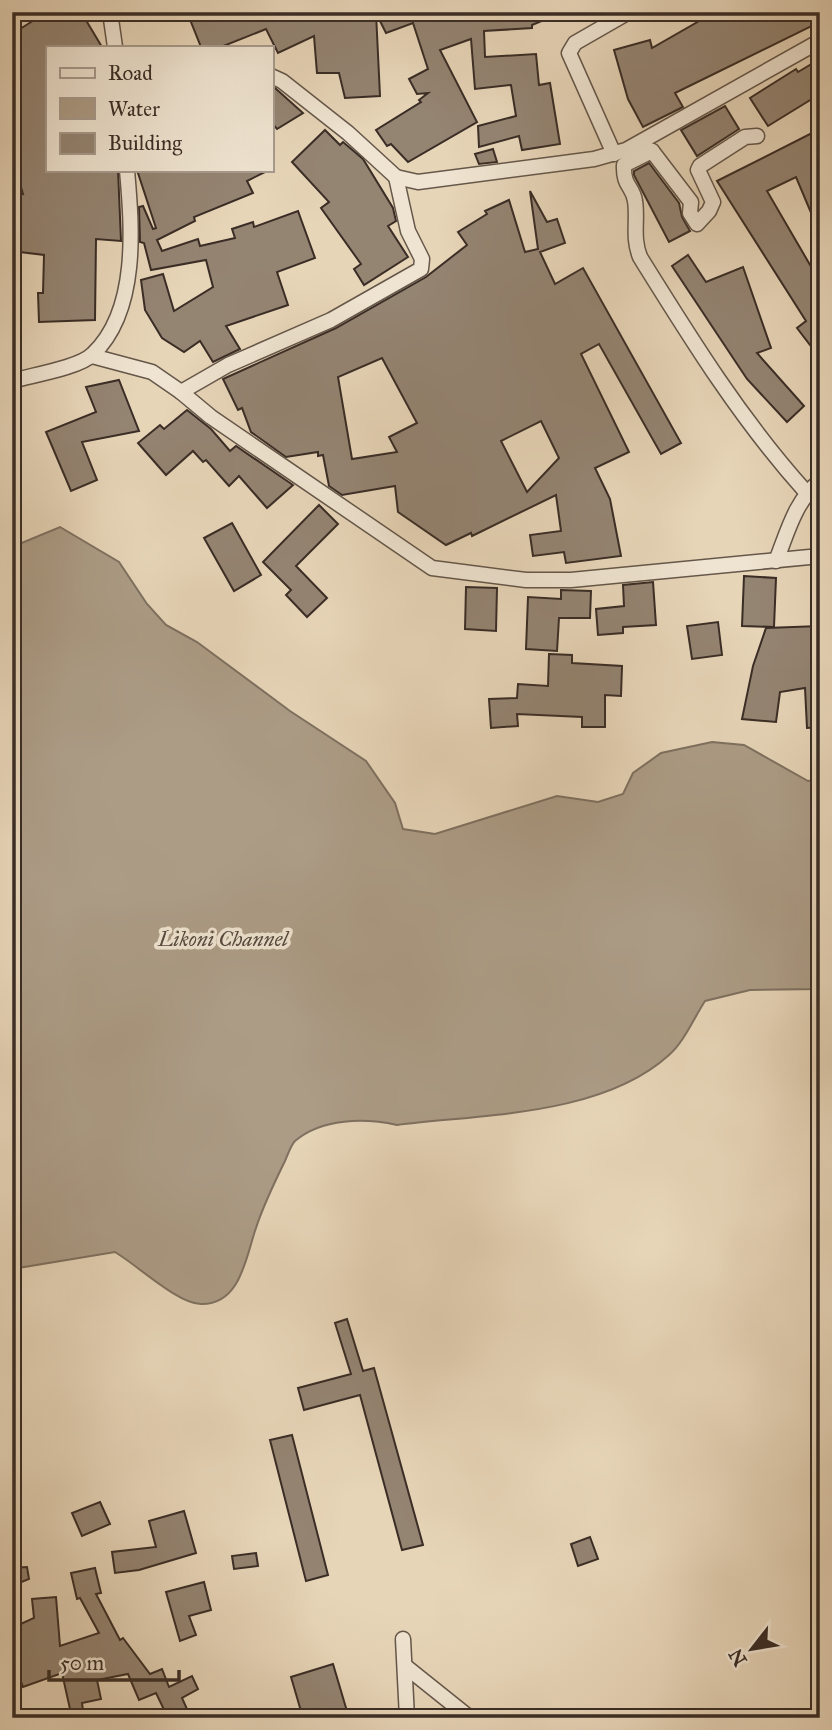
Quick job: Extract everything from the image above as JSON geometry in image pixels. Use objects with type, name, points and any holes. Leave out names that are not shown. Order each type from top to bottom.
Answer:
[{"type":"street","points":[[110,12],[115,46]]},
{"type":"street","points":[[614,154],[569,53],[575,43],[629,12]]},
{"type":"street","points":[[396,177],[439,181],[614,154],[820,41]]},
{"type":"street","points":[[181,392],[229,365],[331,320],[421,269],[422,259],[408,231],[396,177],[348,133],[282,81],[273,77]]},
{"type":"street","points":[[636,144],[652,151],[691,202],[690,213],[697,224],[713,202],[698,170],[700,166],[745,137],[757,136]]},
{"type":"street","points":[[652,151],[624,165],[623,180],[636,198],[634,237],[640,257],[716,379],[806,492]]},
{"type":"street","points":[[92,356],[117,316],[126,286],[130,225],[127,172]]},
{"type":"street","points":[[12,381],[92,356],[152,372],[211,417],[432,568],[526,580],[571,580],[820,556]]},
{"type":"street","points":[[776,561],[796,507],[806,492],[820,481]]},
{"type":"street","points":[[403,1639],[407,1718]]},
{"type":"street","points":[[405,1666],[470,1718]]},
{"type":"water","name":"Likoni Channel","points":[[60,527],[119,562],[147,604],[166,625],[197,642],[290,711],[366,761],[395,803],[403,829],[435,834],[557,796],[598,802],[623,794],[633,773],[661,753],[712,742],[744,745],[808,781],[820,779],[820,989],[750,990],[705,1001],[684,1037],[669,1055],[642,1075],[610,1090],[576,1101],[503,1114],[397,1125],[371,1121],[344,1122],[306,1133],[295,1141],[290,1149],[262,1212],[240,1277],[225,1296],[214,1302],[201,1304],[181,1298],[115,1252],[12,1269],[12,547]]},
{"type":"building","points":[[47,12],[81,12],[101,46],[46,46],[46,172],[118,172],[121,241],[96,239],[95,320],[39,322],[38,293],[43,293],[44,255],[12,251],[13,193],[23,194],[12,157],[12,34]]},
{"type":"building","points":[[187,12],[563,12],[532,25],[532,28],[484,31],[485,57],[536,54],[539,85],[550,83],[560,144],[522,150],[519,136],[479,147],[478,126],[516,116],[511,85],[475,89],[471,39],[440,50],[477,122],[408,162],[391,144],[387,146],[376,130],[421,102],[419,100],[428,93],[417,94],[409,79],[428,69],[413,23],[386,33],[376,13],[380,96],[345,98],[339,73],[317,73],[314,36],[278,53],[266,29],[224,46],[201,46]]},
{"type":"building","points":[[715,12],[820,12],[820,22],[675,93],[683,107],[643,127],[628,99],[614,50],[650,40],[652,48]]},
{"type":"building","points":[[820,59],[820,94],[768,126],[750,98],[796,69],[798,72]]},
{"type":"building","points":[[275,88],[303,113],[277,129],[273,124]]},
{"type":"building","points":[[725,106],[739,129],[697,156],[681,130]]},
{"type":"building","points":[[820,129],[820,234],[796,177],[767,191],[820,282],[820,358],[797,328],[806,321],[717,181]]},
{"type":"building","points":[[325,130],[340,145],[343,142],[363,159],[393,208],[396,221],[388,226],[408,257],[364,285],[354,269],[361,264],[321,208],[329,202],[292,162]]},
{"type":"building","points":[[493,149],[497,162],[479,164],[475,154]]},
{"type":"building","points":[[649,163],[679,203],[682,217],[690,231],[669,242],[634,175],[634,171]]},
{"type":"building","points":[[138,172],[265,172],[247,181],[253,193],[194,217],[195,221],[157,240],[162,251],[198,239],[200,246],[235,238],[232,229],[253,222],[254,227],[298,211],[315,258],[277,272],[288,305],[226,326],[240,349],[213,362],[200,341],[184,352],[162,338],[145,310],[141,280],[163,274],[174,311],[213,287],[206,260],[151,270],[144,243],[140,242],[139,207],[143,206],[153,229],[156,228]]},
{"type":"building","points":[[530,191],[547,222],[557,219],[565,243],[540,252],[555,284],[583,268],[681,443],[661,454],[599,344],[581,354],[629,452],[595,468],[610,499],[621,556],[566,563],[564,552],[533,556],[530,535],[561,531],[556,495],[472,536],[471,533],[446,545],[398,512],[395,486],[342,495],[329,486],[323,455],[318,456],[318,452],[286,457],[251,432],[242,408],[238,410],[223,379],[336,328],[426,277],[467,245],[458,232],[487,214],[485,211],[509,200],[525,252],[538,249]],"holes":[[[382,358],[417,423],[389,437],[397,452],[352,459],[338,377]],[[541,421],[559,458],[527,492],[501,441]]]},
{"type":"building","points":[[688,255],[706,282],[743,267],[771,348],[757,353],[804,406],[787,422],[747,379],[672,266]]},
{"type":"building","points":[[119,380],[139,431],[82,442],[97,480],[71,491],[46,432],[96,412],[86,387]]},
{"type":"building","points":[[187,410],[211,429],[230,451],[236,446],[293,485],[267,508],[239,476],[229,486],[206,460],[203,462],[193,451],[166,475],[138,443],[160,425],[164,429]]},
{"type":"building","points":[[319,505],[338,524],[296,566],[327,598],[307,617],[286,595],[291,590],[263,562]]},
{"type":"building","points":[[232,523],[261,575],[234,591],[204,538]]},
{"type":"building","points":[[744,576],[776,578],[774,627],[742,626]]},
{"type":"building","points":[[653,582],[656,625],[623,627],[623,633],[598,635],[596,609],[624,606],[623,585]]},
{"type":"building","points":[[466,587],[497,588],[496,631],[465,629]]},
{"type":"building","points":[[561,590],[591,591],[590,618],[559,618],[557,651],[526,649],[528,597],[561,599]]},
{"type":"building","points":[[718,622],[722,655],[692,659],[687,626]]},
{"type":"building","points":[[820,626],[820,727],[807,728],[805,688],[780,692],[776,722],[742,719],[753,666],[766,628]]},
{"type":"building","points":[[549,654],[572,655],[572,663],[622,666],[621,696],[605,695],[605,727],[582,727],[582,717],[517,714],[518,726],[491,728],[489,699],[517,698],[518,684],[548,686]]},
{"type":"building","points":[[347,1319],[363,1371],[374,1368],[423,1545],[402,1550],[360,1395],[304,1410],[298,1388],[351,1374],[335,1323]]},
{"type":"building","points":[[292,1435],[328,1575],[306,1581],[270,1440]]},
{"type":"building","points":[[100,1502],[110,1524],[82,1536],[72,1513]]},
{"type":"building","points":[[184,1511],[196,1553],[139,1570],[115,1573],[112,1552],[156,1547],[149,1521]]},
{"type":"building","points":[[590,1537],[598,1559],[578,1566],[571,1544]]},
{"type":"building","points":[[256,1553],[258,1566],[234,1569],[232,1556]]},
{"type":"building","points":[[27,1567],[29,1579],[12,1586],[12,1568]]},
{"type":"building","points":[[95,1568],[101,1593],[96,1594],[120,1640],[123,1638],[150,1674],[162,1669],[169,1687],[192,1676],[198,1689],[182,1698],[191,1718],[168,1718],[156,1693],[139,1700],[128,1674],[97,1680],[101,1699],[82,1703],[84,1718],[72,1718],[62,1673],[23,1687],[12,1657],[12,1628],[34,1618],[32,1599],[56,1597],[60,1646],[99,1633],[80,1598],[77,1599],[71,1573]]},
{"type":"building","points":[[204,1582],[211,1610],[189,1616],[196,1635],[180,1641],[166,1592]]},
{"type":"building","points":[[333,1664],[349,1718],[303,1718],[291,1677]]}]
